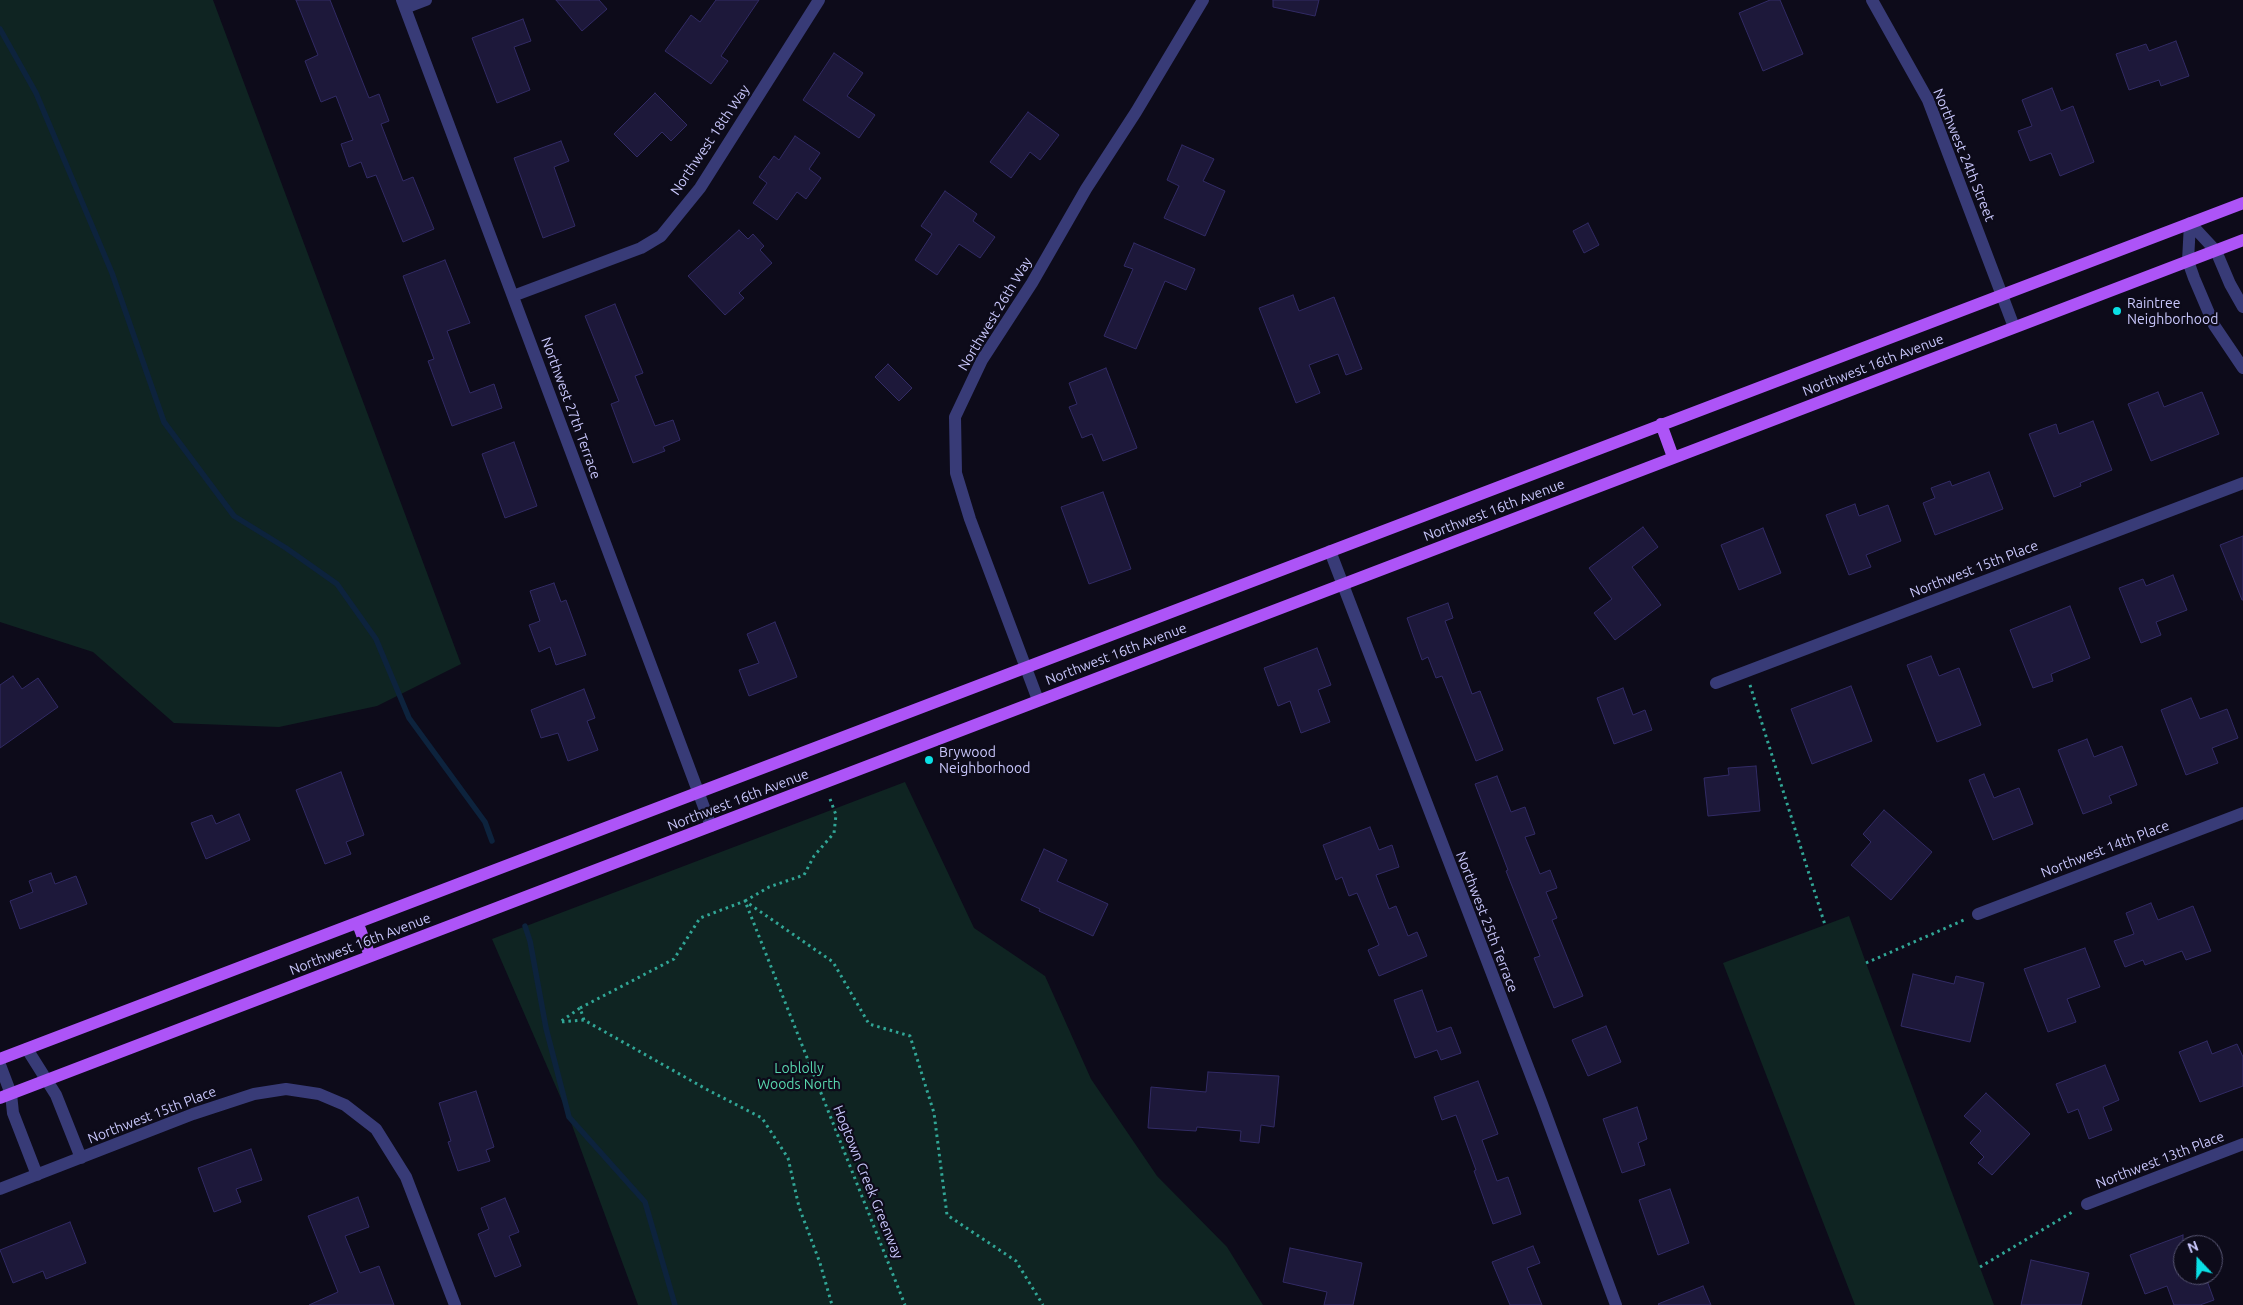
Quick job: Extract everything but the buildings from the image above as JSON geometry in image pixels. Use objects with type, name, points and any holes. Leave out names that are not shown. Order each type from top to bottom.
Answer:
[{"type":"main road","name":"Northwest 16th Avenue","points":[[0,1059],[358,924],[1661,424],[2243,203]]},
{"type":"main road","name":"Northwest 16th Avenue","points":[[5,1096],[2243,240]]},
{"type":"main road","points":[[1661,424],[1673,458]]},
{"type":"main road","points":[[358,924],[370,956]]},
{"type":"street","points":[[404,4],[426,0]]},
{"type":"street","name":"Northwest 18th Way","points":[[513,296],[641,248],[661,236],[700,188],[819,0]]},
{"type":"street","name":"Northwest 26th Way","points":[[1038,700],[970,520],[956,473],[955,417],[982,360],[1032,283],[1086,189],[1136,112],[1203,0]]},
{"type":"street","name":"Northwest 24th Street","points":[[1872,0],[1928,100],[2014,327]]},
{"type":"street","name":"Northwest 27th Terrace","points":[[404,4],[698,794],[712,826]]},
{"type":"street","points":[[2190,223],[2216,251],[2230,284],[2243,307]]},
{"type":"street","points":[[2190,223],[2188,261],[2214,325],[2243,368]]},
{"type":"street","name":"Northwest 15th Place","points":[[1716,683],[2243,483]]},
{"type":"street","name":"Northwest 25th Terrace","points":[[1330,551],[1542,1104],[1616,1305]]},
{"type":"street","name":"Northwest 14th Place","points":[[1978,914],[2243,813]]},
{"type":"street","points":[[27,1049],[56,1095],[81,1158]]},
{"type":"street","points":[[0,1065],[5,1096],[37,1175]]},
{"type":"street","name":"Northwest 15th Place","points":[[0,1189],[193,1114],[254,1094],[286,1089],[319,1094],[345,1105],[376,1129],[406,1177],[455,1305]]},
{"type":"street","name":"Northwest 13th Place","points":[[2087,1204],[2243,1144]]},
{"type":"path","points":[[1746,671],[1825,925]]},
{"type":"path","points":[[830,799],[836,815],[834,833],[814,856],[804,875],[768,887],[745,901],[700,918],[674,959],[580,1008],[560,1022],[584,1020],[706,1090],[762,1118],[788,1158],[799,1207],[820,1263],[832,1305]]},
{"type":"path","points":[[745,901],[834,962],[869,1024],[910,1036],[934,1114],[947,1215],[1016,1261],[1043,1305]]},
{"type":"path","name":"Hogtown Creek Greenway","points":[[745,901],[905,1305]]},
{"type":"path","points":[[1866,963],[1978,914]]},
{"type":"path","points":[[580,1008],[584,1020]]},
{"type":"path","points":[[1980,1267],[2087,1204]]},
{"type":"green space","points":[[0,0],[213,0],[461,664],[377,706],[279,727],[174,723],[93,652],[0,622]]},
{"type":"green space","name":"Loblolly Woods North","points":[[905,782],[974,928],[1045,976],[1091,1079],[1157,1176],[1227,1247],[1263,1305],[638,1305],[569,1117],[492,939]]},
{"type":"green space","points":[[1849,916],[1994,1305],[1855,1305],[1723,963]]},
{"type":"waterway","points":[[0,29],[36,93],[112,273],[164,422],[234,516],[286,548],[337,584],[376,639],[409,718],[485,822],[492,841]]},
{"type":"waterway","points":[[525,926],[530,941],[546,1028],[569,1117],[645,1202],[675,1305]]},
{"type":"place","name":"Raintree Neighborhood","points":[[2117,311]]},
{"type":"place","name":"Brywood Neighborhood","points":[[929,760]]}]
